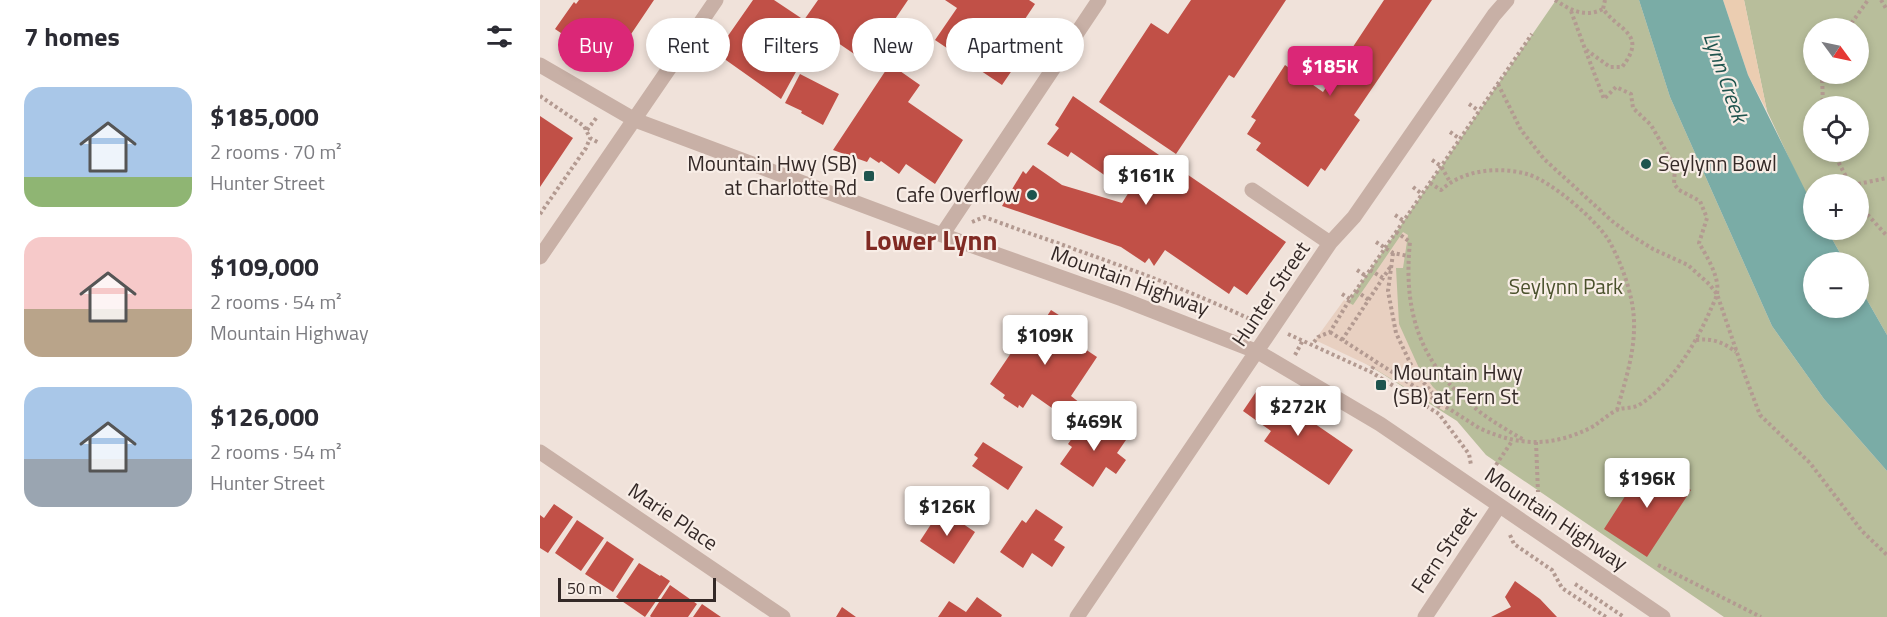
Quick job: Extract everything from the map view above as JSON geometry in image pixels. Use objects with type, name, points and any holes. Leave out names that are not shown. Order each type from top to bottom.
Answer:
[{"type":"street","points":[[540,257],[716,0]]},
{"type":"street","points":[[942,235],[1099,0]]},
{"type":"street","name":"Hunter Street","points":[[1077,617],[1330,243],[1354,217],[1494,15],[1508,0]]},
{"type":"street","name":"Mountain Highway","points":[[540,65],[635,120],[942,235],[1122,299],[1258,352],[1380,424],[1663,617]]},
{"type":"street","points":[[1252,190],[1330,243]]},
{"type":"street","name":"Marie Place","points":[[540,452],[783,617]]},
{"type":"street","name":"Fern Street","points":[[1425,617],[1499,506]]},
{"type":"path","points":[[1555,0],[1571,11],[1592,13],[1603,9]]},
{"type":"path","points":[[1585,49],[1610,67],[1622,67],[1629,57],[1632,46],[1631,37],[1603,9],[1605,0]]},
{"type":"path","points":[[1855,18],[1868,0]]},
{"type":"path","points":[[1881,0],[1887,10]]},
{"type":"path","points":[[1571,11],[1604,99],[1616,87],[1631,94],[1634,108],[1651,125],[1675,167],[1674,184],[1679,190],[1700,201],[1707,218],[1699,243],[1713,267],[1717,294],[1760,415],[1810,463],[1862,531],[1887,555]]},
{"type":"path","points":[[1314,342],[1318,337],[1330,332],[1350,299],[1532,34]]},
{"type":"path","points":[[1498,84],[1521,130],[1544,159],[1625,231],[1653,249],[1688,265],[1717,294]]},
{"type":"path","points":[[540,96],[580,123],[587,130],[590,138],[598,143]]},
{"type":"path","points":[[1469,104],[1479,111]]},
{"type":"path","points":[[587,130],[594,122]]},
{"type":"path","points":[[1450,132],[1460,139]]},
{"type":"path","points":[[540,214],[586,148],[590,138]]},
{"type":"path","points":[[1432,159],[1441,166],[1450,182]]},
{"type":"path","points":[[1430,183],[1441,190],[1450,182],[1465,176],[1496,170],[1528,175],[1559,192],[1588,216],[1607,238],[1622,270],[1632,303],[1635,339],[1617,410]]},
{"type":"path","points":[[1869,182],[1887,178]]},
{"type":"path","points":[[1413,188],[1422,194]]},
{"type":"path","points":[[1395,215],[1404,221]]},
{"type":"path","points":[[1869,216],[1887,236]]},
{"type":"path","points":[[984,217],[1108,262],[1255,322]]},
{"type":"path","points":[[1396,232],[1410,242],[1408,256],[1410,299],[1419,335],[1432,363],[1474,407],[1526,442]]},
{"type":"path","points":[[1376,242],[1393,254],[1408,256]]},
{"type":"path","points":[[1393,254],[1388,291],[1396,333],[1414,371],[1441,403]]},
{"type":"path","points":[[1342,340],[1391,266]]},
{"type":"path","points":[[1357,270],[1366,276]]},
{"type":"path","points":[[1370,270],[1383,278]]},
{"type":"path","points":[[1356,291],[1369,300]]},
{"type":"path","points":[[1342,294],[1350,299]]},
{"type":"path","points":[[1330,332],[1479,428],[1512,441],[1549,441],[1592,427],[1617,410],[1637,406],[1659,388],[1676,369],[1695,340],[1717,294]]},
{"type":"path","points":[[1240,326],[1245,317]]},
{"type":"path","points":[[1295,337],[1371,372],[1439,414],[1469,454],[1478,492]]},
{"type":"path","points":[[1297,351],[1303,340]]},
{"type":"path","points":[[1695,340],[1721,342],[1737,352]]},
{"type":"path","points":[[1372,369],[1376,363]]},
{"type":"path","points":[[1437,408],[1441,403]]},
{"type":"path","points":[[1496,465],[1512,441]]},
{"type":"path","points":[[1536,442],[1538,492]]},
{"type":"path","points":[[1499,506],[1514,544],[1552,570],[1563,588],[1606,617]]},
{"type":"path","points":[[1658,565],[1761,617]]},
{"type":"path","points":[[1575,584],[1624,617]]},
{"type":"green space","name":"Seylynn Park","points":[[1556,0],[1639,0],[1670,97],[1772,326],[1824,399],[1887,471],[1887,617],[1724,617],[1486,455],[1457,421],[1324,337]]},
{"type":"green space","points":[[1744,0],[1887,0],[1887,335],[1869,304],[1869,252],[1839,252],[1833,240],[1869,240],[1869,174],[1803,174],[1803,188],[1767,111]]},
{"type":"sand","points":[[1723,0],[1744,0],[1767,111],[1748,75]]},
{"type":"shaded area","points":[[1403,232],[1408,235],[1403,268],[1396,268],[1399,324],[1419,368],[1433,387],[1450,403],[1444,411],[1370,366],[1315,340],[1344,300],[1353,305]]},
{"type":"water","name":"Lynn Creek","points":[[1639,0],[1723,0],[1748,75],[1803,186],[1803,240],[1833,240],[1839,252],[1803,252],[1803,318],[1869,318],[1869,304],[1887,335],[1887,471],[1824,399],[1772,326],[1670,97]]},
{"type":"building","points":[[579,0],[654,0],[634,30],[634,18],[563,18],[574,2],[576,4]]},
{"type":"building","points":[[753,0],[774,0],[801,18],[742,18],[742,71],[730,63],[730,33]]},
{"type":"building","points":[[818,0],[908,0],[896,18],[852,18],[852,52],[840,44],[840,18],[805,18]]},
{"type":"building","points":[[945,0],[1029,0],[1035,4],[1026,18],[950,18],[957,8]]},
{"type":"building","points":[[1191,0],[1286,0],[1234,78],[1229,75],[1176,154],[1099,102],[1151,23],[1168,34]]},
{"type":"building","points":[[1384,0],[1432,0],[1354,115],[1360,120],[1325,171],[1321,168],[1308,187],[1256,150],[1261,143],[1247,134],[1256,120],[1251,117],[1285,65],[1323,92]]},
{"type":"building","points":[[946,24],[946,47],[935,40]]},
{"type":"building","points":[[743,72],[796,72],[781,99]]},
{"type":"building","points":[[885,72],[901,72],[920,85],[908,102],[963,140],[935,184],[906,164],[899,174],[881,161],[879,163],[870,157],[867,162],[833,150]]},
{"type":"building","points":[[983,72],[1011,72],[1002,85]]},
{"type":"building","points":[[800,74],[839,94],[823,125],[785,103]]},
{"type":"building","points":[[1073,96],[1286,242],[1247,295],[1234,286],[1229,294],[1165,250],[1154,266],[1149,258],[1145,263],[1121,247],[1002,206],[1023,171],[1026,174],[1033,165],[1062,185],[1122,203],[1129,192],[1071,152],[1068,157],[1047,144],[1059,128],[1055,125]]},
{"type":"building","points":[[540,116],[573,138],[540,187]]},
{"type":"building","points":[[1051,310],[1076,326],[1069,335],[1072,337],[1070,339],[1097,357],[1071,396],[1080,403],[1074,413],[1064,406],[1059,413],[1032,394],[1023,408],[1019,405],[1018,408],[1003,398],[1005,395],[990,384],[1030,325],[1038,330]]},
{"type":"building","points":[[1260,386],[1353,450],[1329,485],[1264,441],[1271,431],[1243,411]]},
{"type":"building","points":[[1093,417],[1126,440],[1117,453],[1126,460],[1116,474],[1106,467],[1093,487],[1060,464],[1072,447],[1068,444],[1080,427],[1084,430]]},
{"type":"building","points":[[983,442],[1023,467],[1008,490],[972,466],[978,458],[974,455]]},
{"type":"building","points":[[1647,462],[1691,490],[1647,557],[1604,529]]},
{"type":"building","points":[[554,504],[573,517],[548,553],[540,548],[540,515],[544,518]]},
{"type":"building","points":[[941,509],[975,532],[954,564],[920,541]]},
{"type":"building","points":[[1036,509],[1063,527],[1054,540],[1065,547],[1052,567],[1032,553],[1023,568],[1000,552],[1022,520],[1026,523]]},
{"type":"building","points":[[577,520],[604,538],[581,571],[555,553]]},
{"type":"building","points":[[607,541],[634,559],[613,592],[585,574]]},
{"type":"building","points":[[639,563],[670,581],[645,617],[616,597]]},
{"type":"building","points":[[1515,581],[1540,599],[1557,617],[1491,617],[1511,607],[1505,597]]},
{"type":"building","points":[[670,585],[697,604],[688,617],[651,617],[650,616]]},
{"type":"building","points":[[977,597],[1002,615],[1001,617],[938,617],[949,601],[966,612]]},
{"type":"building","points":[[702,604],[721,617],[693,617]]},
{"type":"building","points":[[842,607],[856,617],[836,617]]},
{"type":"place","name":"Seylynn Bowl","points":[[1646,164]]},
{"type":"place","name":"Mountain Hwy (SB) at Charlotte Rd","points":[[869,176]]},
{"type":"place","name":"Cafe Overflow","points":[[1032,195]]},
{"type":"place","name":"Mountain Hwy (SB) at Fern St","points":[[1381,385]]},
{"type":"district","name":"Lower Lynn","points":[[931,241]]}]
